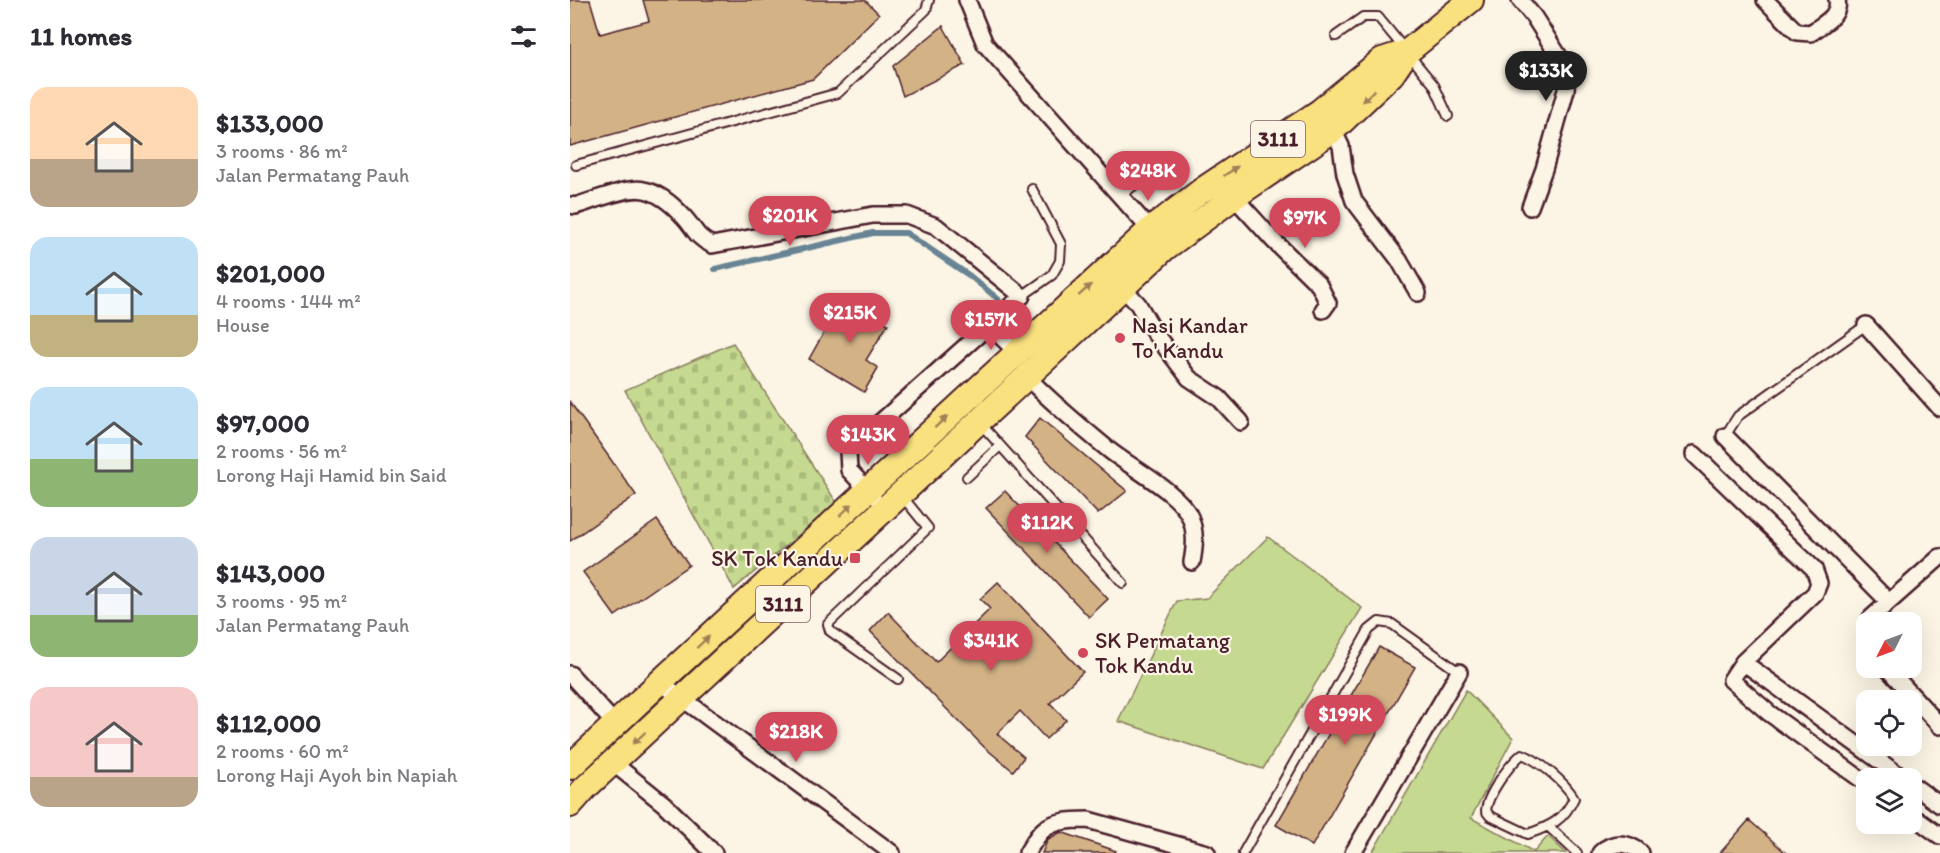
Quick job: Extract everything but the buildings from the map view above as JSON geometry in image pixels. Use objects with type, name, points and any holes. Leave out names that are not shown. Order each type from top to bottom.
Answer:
[{"type":"main road","name":"3111","points":[[570,767],[1017,352],[1158,239],[1234,197],[1333,130],[1392,74],[1407,52],[1471,0]]},
{"type":"main road","name":"3111","points":[[570,805],[1123,288],[1158,239],[1201,191],[1318,112],[1382,60],[1407,52]]},
{"type":"street","points":[[967,0],[986,44],[1158,239]]},
{"type":"street","points":[[1520,0],[1534,17],[1567,69],[1566,90],[1544,169],[1530,207]]},
{"type":"street","points":[[1765,0],[1797,32],[1811,33],[1834,15],[1838,6],[1837,0]]},
{"type":"street","points":[[1333,130],[1341,146],[1354,201],[1399,260],[1418,293]]},
{"type":"street","points":[[570,205],[575,206],[624,191],[643,189],[663,198],[684,217],[701,240],[712,245],[873,215],[907,214],[936,226],[1022,296],[848,451],[849,470],[867,490],[893,502]]},
{"type":"street","points":[[1234,197],[1274,242],[1319,285],[1328,303],[1323,310]]},
{"type":"street","points":[[1123,288],[1138,304],[1156,335],[1189,378],[1220,398],[1241,422]]},
{"type":"street","points":[[989,325],[1017,352]]},
{"type":"street","points":[[1866,325],[1940,408]]},
{"type":"street","points":[[1027,377],[1110,451],[1176,499],[1189,516],[1196,542],[1192,562]]},
{"type":"street","points":[[1725,436],[1889,602]]},
{"type":"street","points":[[1694,454],[1814,569],[1819,583],[1815,593],[1743,662],[1731,680],[1769,713],[1856,776]]},
{"type":"street","points":[[1878,612],[1940,556]]},
{"type":"street","points":[[1743,662],[1889,768]]},
{"type":"street","points":[[1353,853],[1459,672]]},
{"type":"street","points":[[570,674],[615,724]]},
{"type":"street","points":[[1896,678],[1940,726]]},
{"type":"street","points":[[660,682],[892,853]]},
{"type":"street","points":[[613,763],[664,804],[714,853]]},
{"type":"street","points":[[1922,792],[1940,805]]},
{"type":"street","points":[[1027,853],[1042,831],[1070,820],[1088,820],[1207,853]]},
{"type":"street","points":[[1922,823],[1940,836]]},
{"type":"street","points":[[1600,853],[1606,846],[1621,843],[1641,853]]},
{"type":"lane","points":[[576,165],[838,93],[926,10],[929,0]]},
{"type":"lane","points":[[1336,36],[1363,17],[1378,17],[1434,85],[1448,116]]},
{"type":"lane","points":[[1120,196],[1172,157]]},
{"type":"lane","points":[[1022,296],[1052,275],[1060,261],[1061,244],[1032,189]]},
{"type":"lane","points":[[1725,436],[1738,416],[1866,325]]},
{"type":"lane","points":[[979,422],[1124,583]]},
{"type":"lane","points":[[967,477],[1000,446]]},
{"type":"lane","points":[[893,502],[927,528],[828,624],[830,631],[898,679]]},
{"type":"lane","points":[[1243,853],[1369,630],[1379,622],[1392,624],[1459,672]]},
{"type":"lane","points":[[1522,754],[1531,758],[1569,790],[1574,798],[1568,811],[1549,827],[1528,834],[1490,816],[1486,811],[1486,803],[1515,760],[1522,754]]},
{"type":"lane","points":[[1549,827],[1577,853]]},
{"type":"green space","points":[[733,343],[837,503],[734,589],[625,390]]},
{"type":"green space","points":[[1268,537],[1362,608],[1263,769],[1118,721],[1177,601],[1207,598]]},
{"type":"green space","points":[[1466,690],[1513,738],[1471,818],[1534,852],[1548,836],[1566,853],[1372,853]]},
{"type":"waterway","points":[[715,269],[873,233],[906,233],[970,276],[998,299]]},
{"type":"place","name":"Nasi Kandar To' Kandu","points":[[1120,338]]},
{"type":"place","name":"SK Tok Kandu","points":[[855,558]]},
{"type":"place","name":"SK Permatang Tok Kandu","points":[[1083,653]]}]
